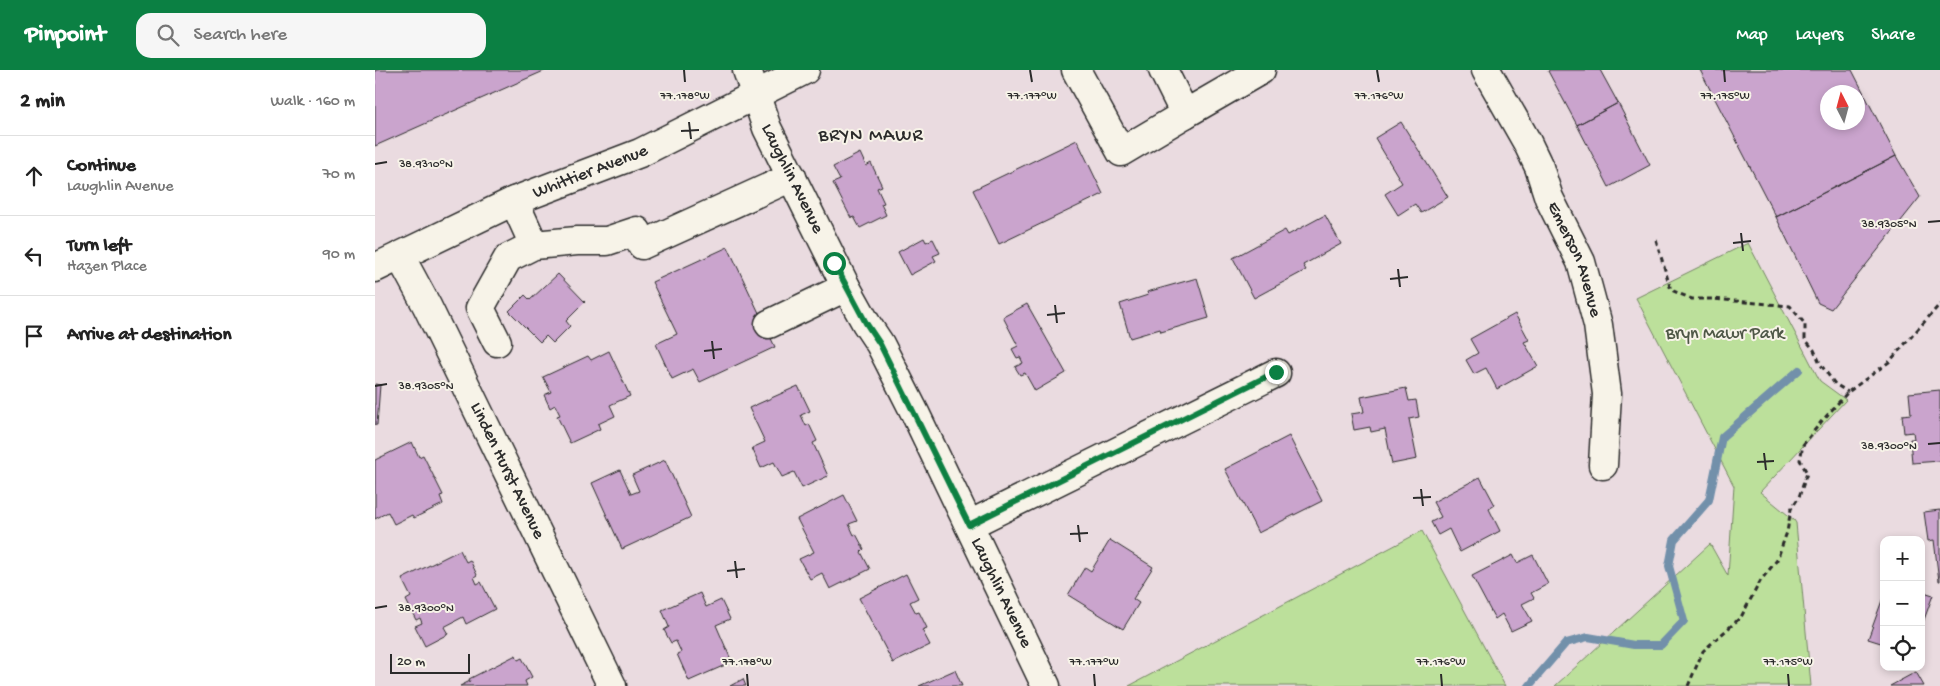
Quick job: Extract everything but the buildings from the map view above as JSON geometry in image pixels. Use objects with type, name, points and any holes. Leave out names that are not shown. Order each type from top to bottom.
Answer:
[{"type":"street","name":"Whittier Avenue","points":[[375,268],[514,201],[640,153],[751,82],[805,70]]},
{"type":"street","points":[[1075,70],[1121,152],[1261,70]]},
{"type":"street","points":[[1163,70],[1185,114]]},
{"type":"street","name":"Emerson Avenue","points":[[1486,70],[1527,142],[1539,167],[1549,198],[1581,262],[1598,324],[1607,394],[1603,465]]},
{"type":"street","name":"Laughlin Avenue","points":[[751,82],[767,128],[847,287],[866,323],[880,344],[1046,686]]},
{"type":"street","points":[[497,342],[480,308],[508,258],[534,245],[577,241],[607,241],[637,232],[642,245],[792,177]]},
{"type":"street","points":[[514,201],[534,245]]},
{"type":"street","name":"Linden Hurst Avenue","points":[[400,256],[427,306],[612,686]]},
{"type":"street","points":[[769,324],[847,287]]},
{"type":"street","points":[[969,525],[1276,372]]},
{"type":"path","points":[[1656,240],[1671,290],[1692,299],[1790,306],[1805,324],[1805,339],[1814,350],[1821,365],[1835,384],[1848,392]]},
{"type":"path","points":[[1689,686],[1703,651],[1741,617],[1761,580],[1777,560],[1787,532],[1791,509],[1799,496],[1807,473],[1800,460],[1803,446],[1821,422],[1848,392],[1889,362],[1940,304]]},
{"type":"green space","name":"Bryn Mawr Park","points":[[1748,243],[1820,381],[1846,400],[1760,492],[1796,523],[1811,686],[1555,686],[1710,544],[1728,576],[1734,486],[1636,298]]},
{"type":"green space","points":[[1422,531],[1505,686],[1129,686]]},
{"type":"waterway","points":[[1529,686],[1566,643],[1588,637],[1634,645],[1661,645],[1684,621],[1669,566],[1674,540],[1709,500],[1722,437],[1799,370]]},
{"type":"district","name":"BRYN MAWR","points":[[871,136]]},
{"type":"route","points":[[834,263],[866,323],[880,344],[969,525],[1276,372]]}]
